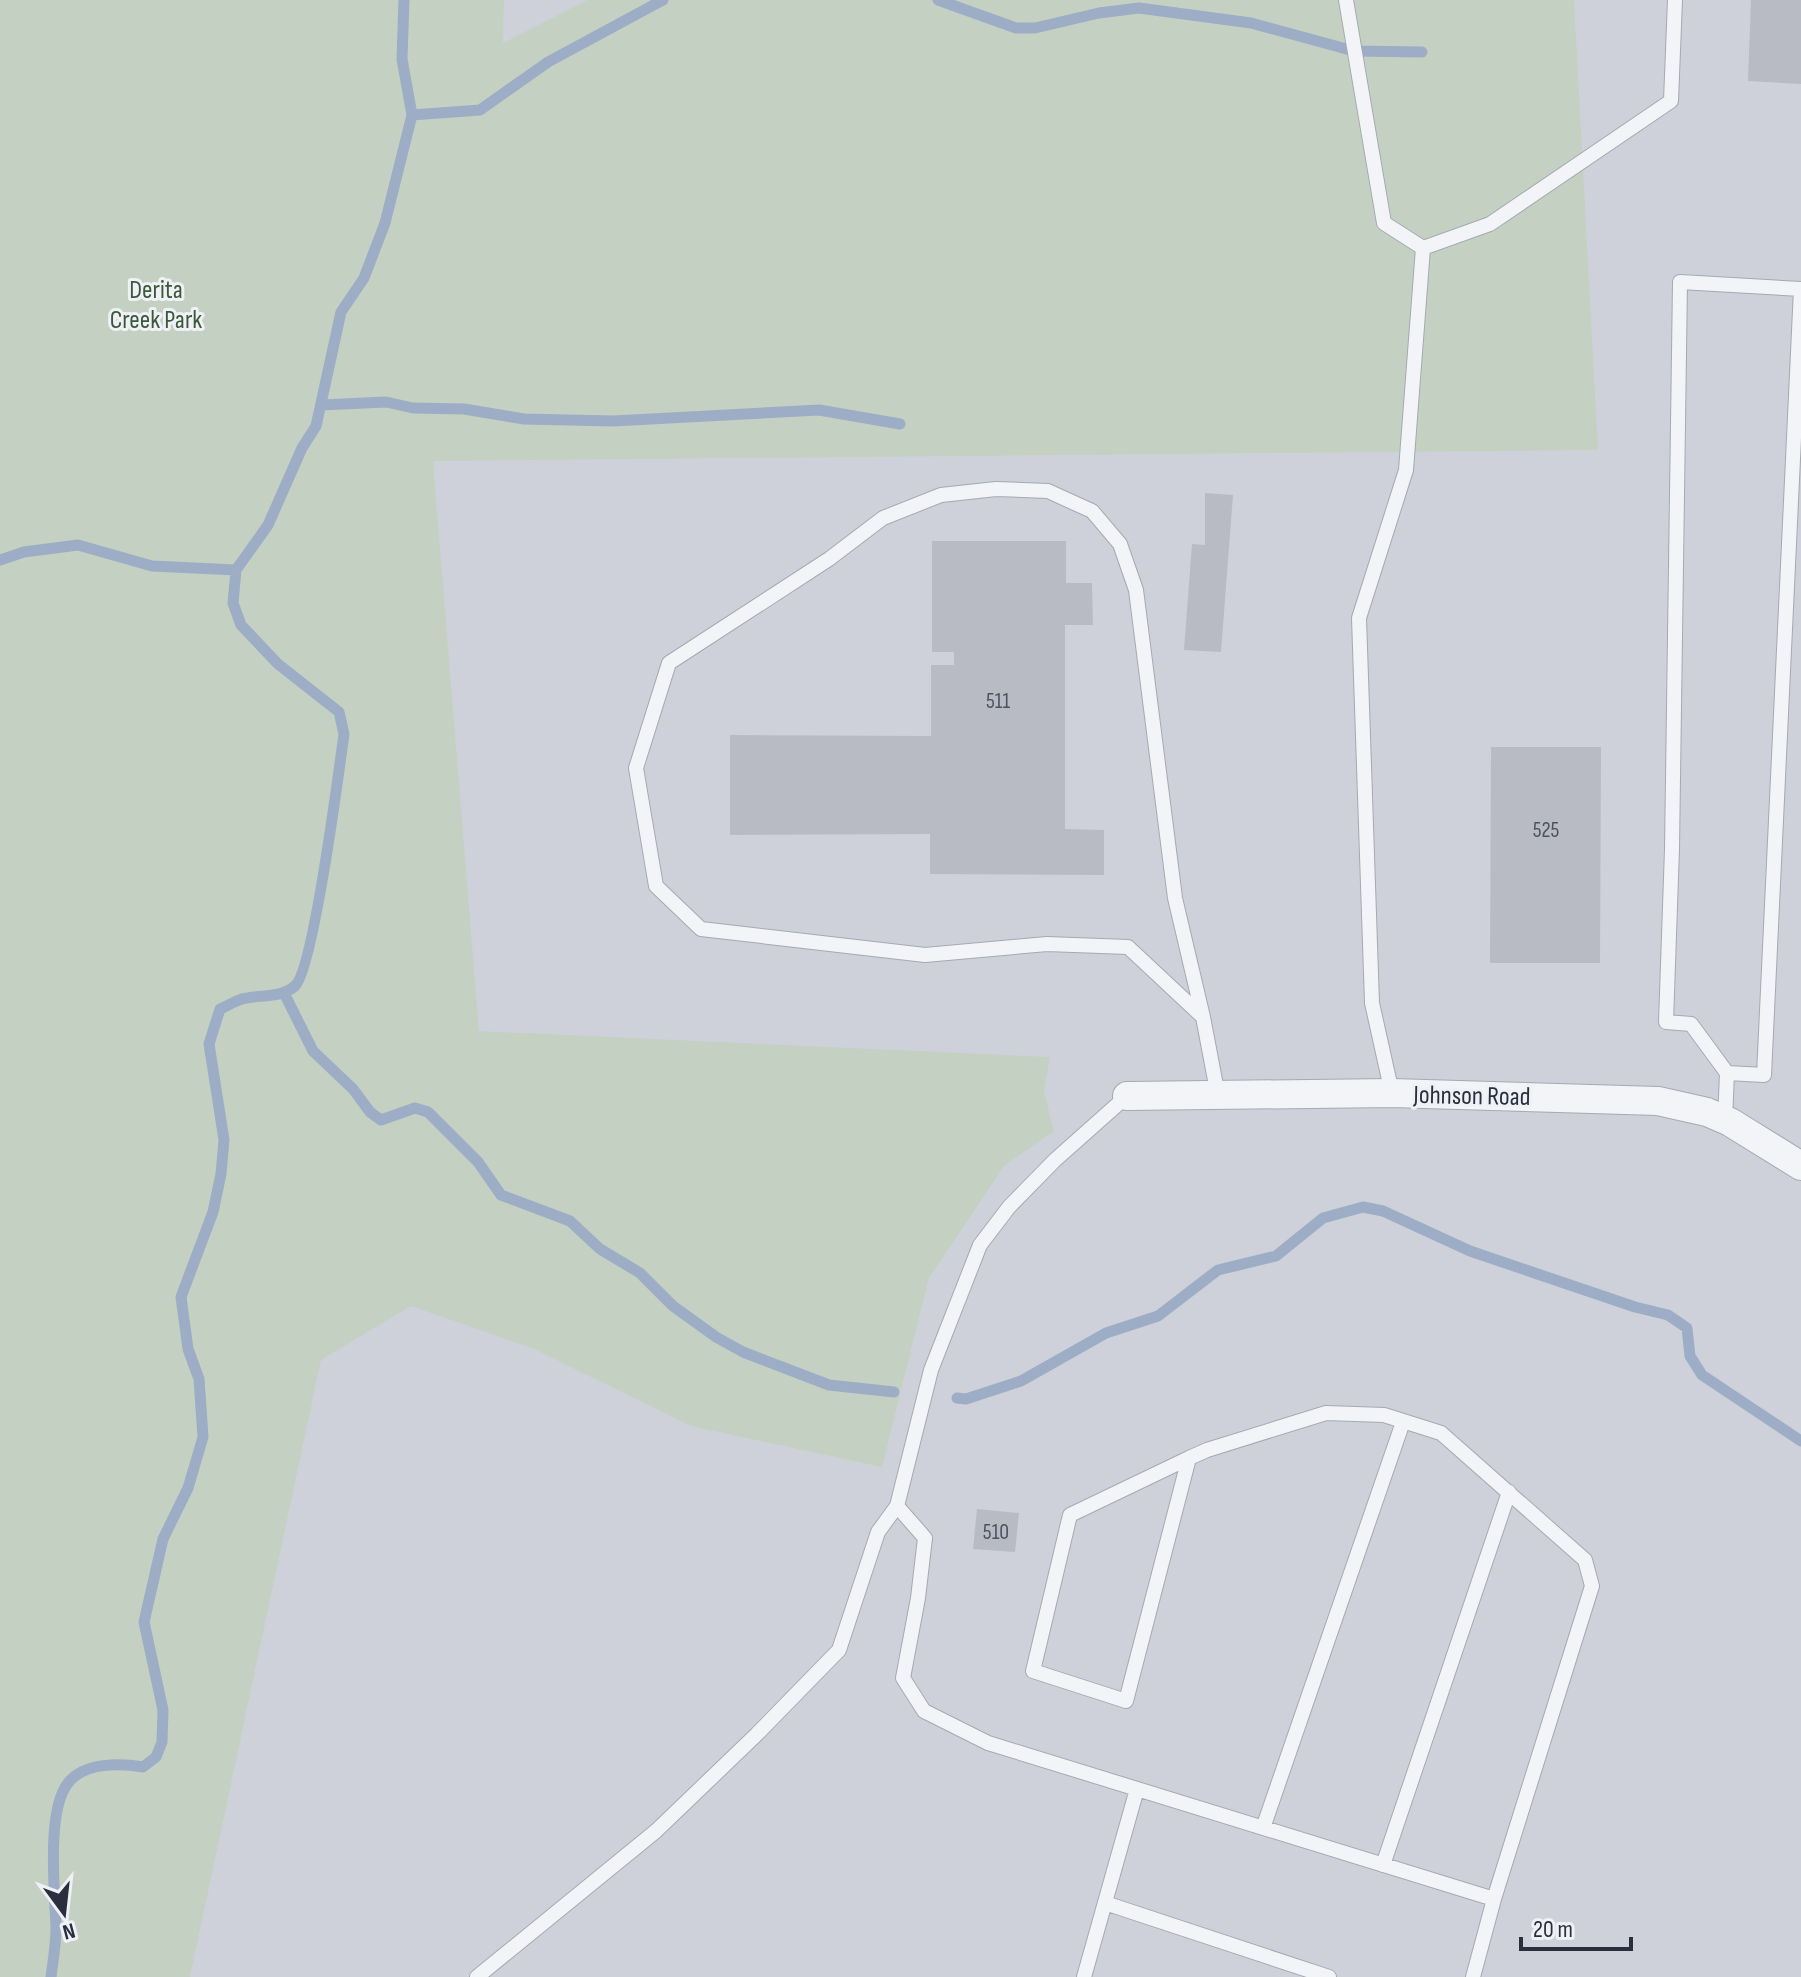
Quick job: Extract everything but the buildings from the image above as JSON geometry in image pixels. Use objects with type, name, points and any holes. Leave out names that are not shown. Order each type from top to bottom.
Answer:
[{"type":"street","name":"Johnson Road","points":[[1127,1096],[1392,1093],[1658,1101],[1707,1112],[1725,1120],[1801,1166]]},
{"type":"lane","points":[[1346,0],[1384,223],[1423,248]]},
{"type":"lane","points":[[1423,248],[1490,224],[1671,101],[1675,0]]},
{"type":"lane","points":[[1392,1093],[1372,1003],[1359,618],[1406,470],[1423,248]]},
{"type":"lane","points":[[1725,1120],[1727,1073],[1691,1024],[1666,1022],[1672,849],[1680,282],[1801,289],[1764,1075],[1727,1073]]},
{"type":"lane","points":[[1203,1017],[1128,947],[1047,944],[925,955],[701,929],[656,886],[636,768],[669,663],[829,559],[883,518],[941,495],[996,489],[1048,491],[1092,511],[1120,544],[1136,590],[1175,898],[1203,1017],[1218,1097]]},
{"type":"lane","points":[[477,1977],[656,1831],[839,1650],[878,1532],[897,1506],[931,1370],[980,1245],[1009,1207],[1055,1160],[1127,1096]]},
{"type":"lane","points":[[1189,1458],[1126,1701],[1033,1671],[1070,1515],[1189,1458],[1207,1450],[1326,1413],[1384,1415],[1441,1433],[1585,1560],[1592,1586],[1494,1899],[1473,1977]]},
{"type":"lane","points":[[1263,1828],[1403,1422]]},
{"type":"lane","points":[[1383,1865],[1509,1492]]},
{"type":"lane","points":[[897,1506],[925,1538],[903,1678],[924,1711],[988,1743],[1494,1899]]},
{"type":"lane","points":[[1084,1977],[1137,1789]]},
{"type":"lane","points":[[1105,1903],[1329,1977]]},
{"type":"shaded area","points":[[402,0],[1801,0],[1801,1977],[45,1977],[0,1115],[0,439]]},
{"type":"green space","name":"Derita Creek Park","points":[[0,0],[504,0],[503,43],[587,0],[1574,0],[1598,450],[433,461],[479,1031],[1050,1057],[1044,1092],[1054,1131],[1004,1166],[929,1278],[882,1467],[691,1426],[534,1349],[411,1306],[321,1360],[190,1977],[0,1977]]},
{"type":"waterway","points":[[51,1977],[56,1934],[54,1832],[61,1796],[68,1783],[83,1771],[114,1765],[143,1767],[156,1757],[162,1742],[163,1710],[144,1622],[163,1539],[188,1488],[203,1437],[199,1379],[188,1349],[181,1297],[213,1212],[221,1174],[224,1140],[209,1044],[220,1009],[242,999],[276,995],[295,986],[310,945],[317,909],[344,734],[339,712],[278,664],[241,625],[233,603],[236,570],[268,525],[302,448],[316,426],[341,312],[364,278],[385,223],[412,115],[402,59],[404,0]]},
{"type":"waterway","points":[[412,115],[480,110],[548,62],[663,0]]},
{"type":"waterway","points":[[938,0],[1016,28],[1035,28],[1099,13],[1139,8],[1251,23],[1354,51],[1422,52]]},
{"type":"waterway","points":[[321,405],[386,402],[413,408],[464,409],[524,419],[613,421],[819,410],[900,424]]},
{"type":"waterway","points":[[0,560],[24,552],[78,545],[152,566],[236,570]]},
{"type":"waterway","points":[[284,993],[313,1051],[381,1120],[415,1108],[428,1112],[478,1162],[501,1195],[570,1221],[600,1249],[640,1273],[673,1306],[743,1352],[829,1385],[894,1392]]},
{"type":"waterway","points":[[957,1398],[966,1399],[1021,1381],[1106,1333],[1158,1316],[1218,1270],[1276,1256],[1323,1218],[1363,1207],[1383,1211],[1470,1251],[1635,1307],[1668,1315],[1687,1328],[1690,1356],[1702,1375],[1801,1441]]}]
